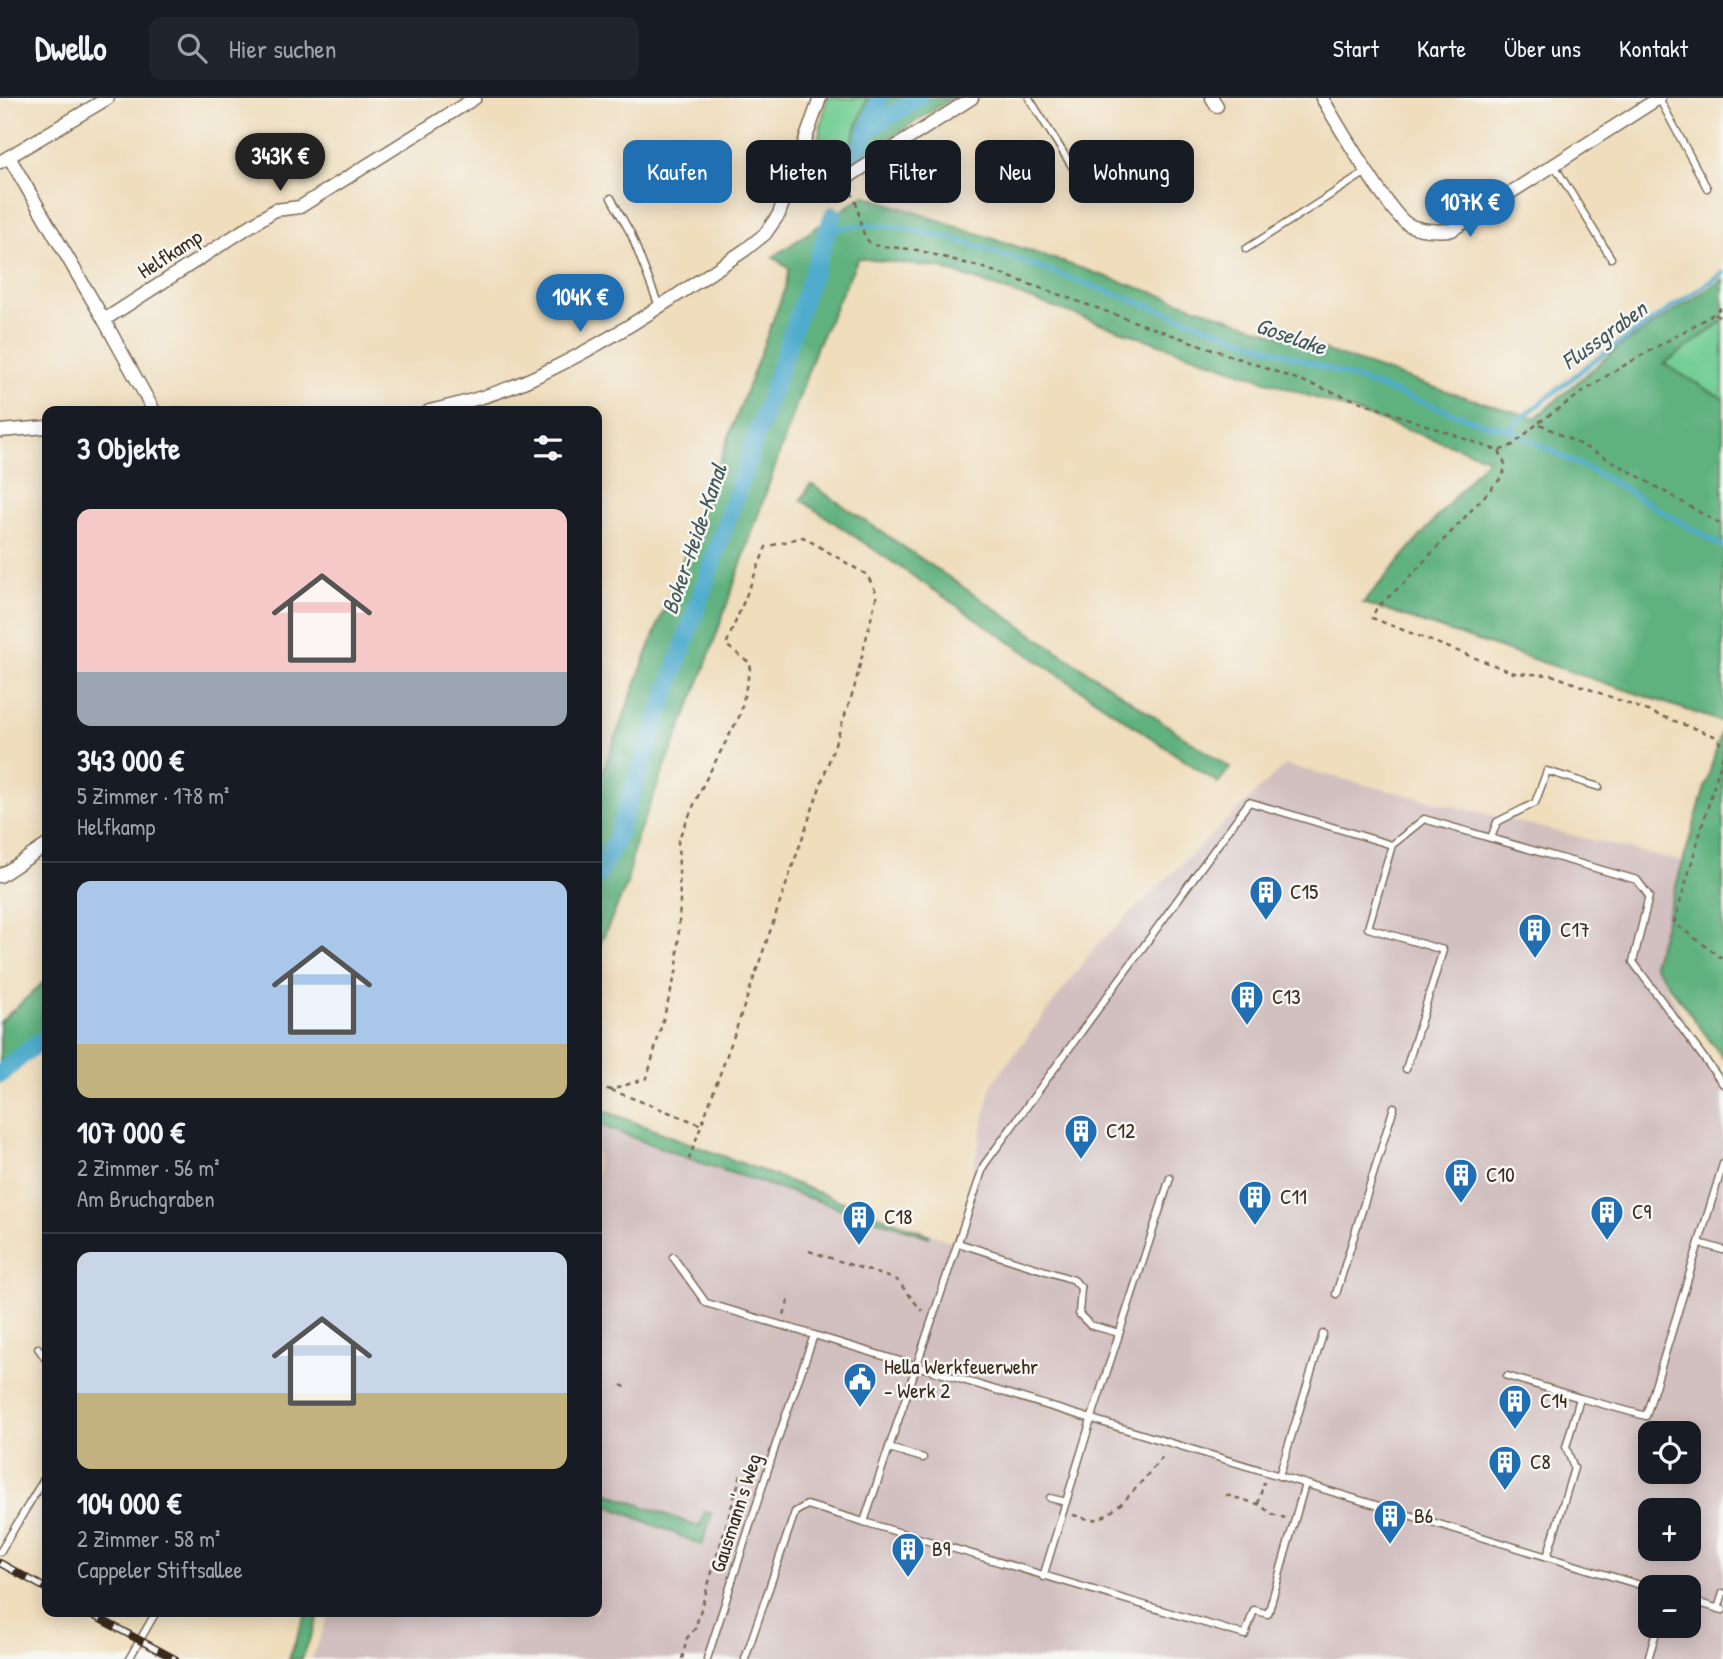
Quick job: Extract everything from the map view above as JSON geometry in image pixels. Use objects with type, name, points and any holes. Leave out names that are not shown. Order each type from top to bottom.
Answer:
[{"type":"street","points":[[108,98],[4,160],[104,320],[151,406]]},
{"type":"street","name":"Helfkamp","points":[[104,320],[275,210],[300,207],[475,98]]},
{"type":"street","points":[[806,140],[820,98]]},
{"type":"street","points":[[851,176],[972,98]]},
{"type":"street","points":[[1322,98],[1391,209],[1407,224],[1437,231],[1452,230],[1659,98]]},
{"type":"street","points":[[449,406],[519,384],[567,362],[745,250],[765,234],[784,203]]},
{"type":"street","points":[[0,430],[42,427]]},
{"type":"street","points":[[0,876],[42,848]]},
{"type":"lane","points":[[1029,98],[1069,162]]},
{"type":"lane","points":[[1659,98],[1707,188]]},
{"type":"lane","points":[[1554,165],[1611,258]]},
{"type":"lane","points":[[1246,249],[1368,171]]},
{"type":"lane","points":[[611,198],[631,234],[659,306]]},
{"type":"lane","points":[[1491,838],[1497,822],[1535,803],[1547,771],[1599,786]]},
{"type":"lane","points":[[864,1522],[984,1165],[1249,802],[1392,845]]},
{"type":"lane","points":[[1406,1069],[1443,950],[1368,928],[1392,845],[1424,819],[1637,880],[1649,896],[1633,962],[1723,1084]]},
{"type":"lane","points":[[1336,1294],[1394,1107]]},
{"type":"lane","points":[[1507,1376],[1646,1416],[1723,1164]]},
{"type":"lane","points":[[1043,1577],[1170,1178]]},
{"type":"lane","points":[[958,1243],[1074,1280],[1081,1289],[1079,1314],[1090,1325],[1119,1333]]},
{"type":"lane","points":[[1699,1243],[1723,1250]]},
{"type":"lane","points":[[673,1257],[706,1303],[1638,1584]]},
{"type":"lane","points":[[1279,1476],[1323,1334]]},
{"type":"lane","name":"Gausmann's Weg","points":[[707,1659],[814,1335]]},
{"type":"lane","points":[[38,1348],[42,1354]]},
{"type":"lane","points":[[1547,1557],[1574,1468],[1566,1447],[1580,1398]]},
{"type":"lane","points":[[889,1448],[923,1458]]},
{"type":"lane","points":[[0,1552],[42,1482]]},
{"type":"lane","points":[[745,1659],[796,1512],[807,1505],[1245,1635],[1254,1610],[1268,1614],[1305,1484]]},
{"type":"lane","points":[[1051,1497],[1066,1502]]},
{"type":"lane","points":[[1701,1603],[1721,1609],[1723,1593]]},
{"type":"lane","points":[[129,1659],[153,1617]]},
{"type":"lane","points":[[1648,1659],[1654,1638]]},
{"type":"path","points":[[851,194],[859,208],[863,236],[872,246],[917,250],[984,268],[1499,451],[1513,445],[1538,423],[1611,373],[1723,306]]},
{"type":"path","points":[[1714,313],[1723,320]]},
{"type":"path","points":[[1538,423],[1615,461],[1723,526]]},
{"type":"path","points":[[1499,451],[1505,464],[1503,476],[1402,585],[1377,607],[1372,618],[1514,673],[1552,675],[1717,737],[1723,750]]},
{"type":"path","points":[[611,1090],[648,1078],[677,969],[680,901],[678,840],[740,715],[751,664],[726,645],[766,547],[803,537],[867,575],[877,594],[854,689],[689,1159]]},
{"type":"path","points":[[1723,755],[1674,923],[1723,959]]},
{"type":"path","points":[[602,1087],[702,1125]]},
{"type":"path","points":[[809,1251],[897,1280],[931,1322]]},
{"type":"path","points":[[781,1325],[790,1295]]},
{"type":"path","points":[[621,1385],[629,1389]]},
{"type":"path","points":[[1063,1512],[1091,1520],[1100,1518],[1117,1507],[1174,1444]]},
{"type":"path","points":[[1258,1504],[1268,1472]]},
{"type":"path","points":[[682,1659],[687,1638],[695,1629],[741,1475]]},
{"type":"path","points":[[1226,1495],[1258,1504],[1272,1514],[1295,1521]]},
{"type":"shaded area","points":[[1285,765],[1691,864],[1653,964],[1723,1085],[1723,1659],[312,1659],[328,1617],[602,1617],[602,1123],[957,1243],[992,1084],[1096,946]]},
{"type":"green space","points":[[827,98],[867,98],[851,143],[851,140],[818,140]]},
{"type":"green space","points":[[867,98],[952,98],[887,140],[865,140],[865,154],[851,163],[851,143]]},
{"type":"green space","points":[[864,195],[865,203],[888,203],[1445,391],[1535,418],[1615,350],[1723,279],[1723,321],[1664,364],[1723,399],[1723,722],[1363,603],[1488,458],[941,268],[858,258],[817,346],[704,670],[635,842],[627,884],[602,940],[602,773],[785,288],[789,269],[773,257]]},
{"type":"green space","points":[[1723,321],[1723,399],[1664,364]]},
{"type":"green space","points":[[811,484],[1230,768],[1218,783],[801,500]]},
{"type":"green space","points":[[1723,726],[1723,1058],[1653,964]]},
{"type":"green space","points":[[42,984],[42,1048],[37,1049],[0,1082],[0,1022]]},
{"type":"green space","points":[[602,1110],[930,1235],[929,1237],[701,1163],[602,1126]]},
{"type":"green space","points":[[602,1491],[699,1527],[705,1512],[712,1514],[702,1545],[602,1503]]},
{"type":"green space","points":[[304,1617],[318,1617],[302,1659],[289,1659]]},
{"type":"waterway","points":[[868,130],[880,98]]},
{"type":"waterway","name":"Boker-Heide-Kanal","points":[[856,157],[868,130],[918,98]]},
{"type":"waterway","name":"Boker-Heide-Kanal","points":[[602,867],[615,842],[833,215]]},
{"type":"waterway","name":"Goselake","points":[[825,233],[846,227],[877,225],[958,240],[1481,423],[1508,429],[1606,478],[1723,547]]},
{"type":"waterway","name":"Flussgraben","points":[[1508,429],[1596,359],[1723,273]]},
{"type":"waterway","name":"Boker-Heide-Kanal","points":[[0,1074],[42,1041]]},
{"type":"railway","points":[[0,1563],[42,1586]]},
{"type":"railway","points":[[96,1617],[175,1659]]},
{"type":"place","name":"C15","points":[[1266,922]]},
{"type":"place","name":"C17","points":[[1535,960]]},
{"type":"place","name":"C13","points":[[1247,1027]]},
{"type":"place","name":"C12","points":[[1081,1161]]},
{"type":"place","name":"C10","points":[[1461,1205]]},
{"type":"place","name":"C11","points":[[1255,1227]]},
{"type":"place","name":"C9","points":[[1607,1242]]},
{"type":"place","name":"C18","points":[[859,1247]]},
{"type":"place","name":"Hella Werkfeuerwehr - Werk 2","points":[[860,1409]]},
{"type":"place","name":"C14","points":[[1515,1431]]},
{"type":"place","name":"C8","points":[[1505,1492]]},
{"type":"place","name":"B6","points":[[1390,1546]]},
{"type":"place","name":"B9","points":[[908,1579]]}]
